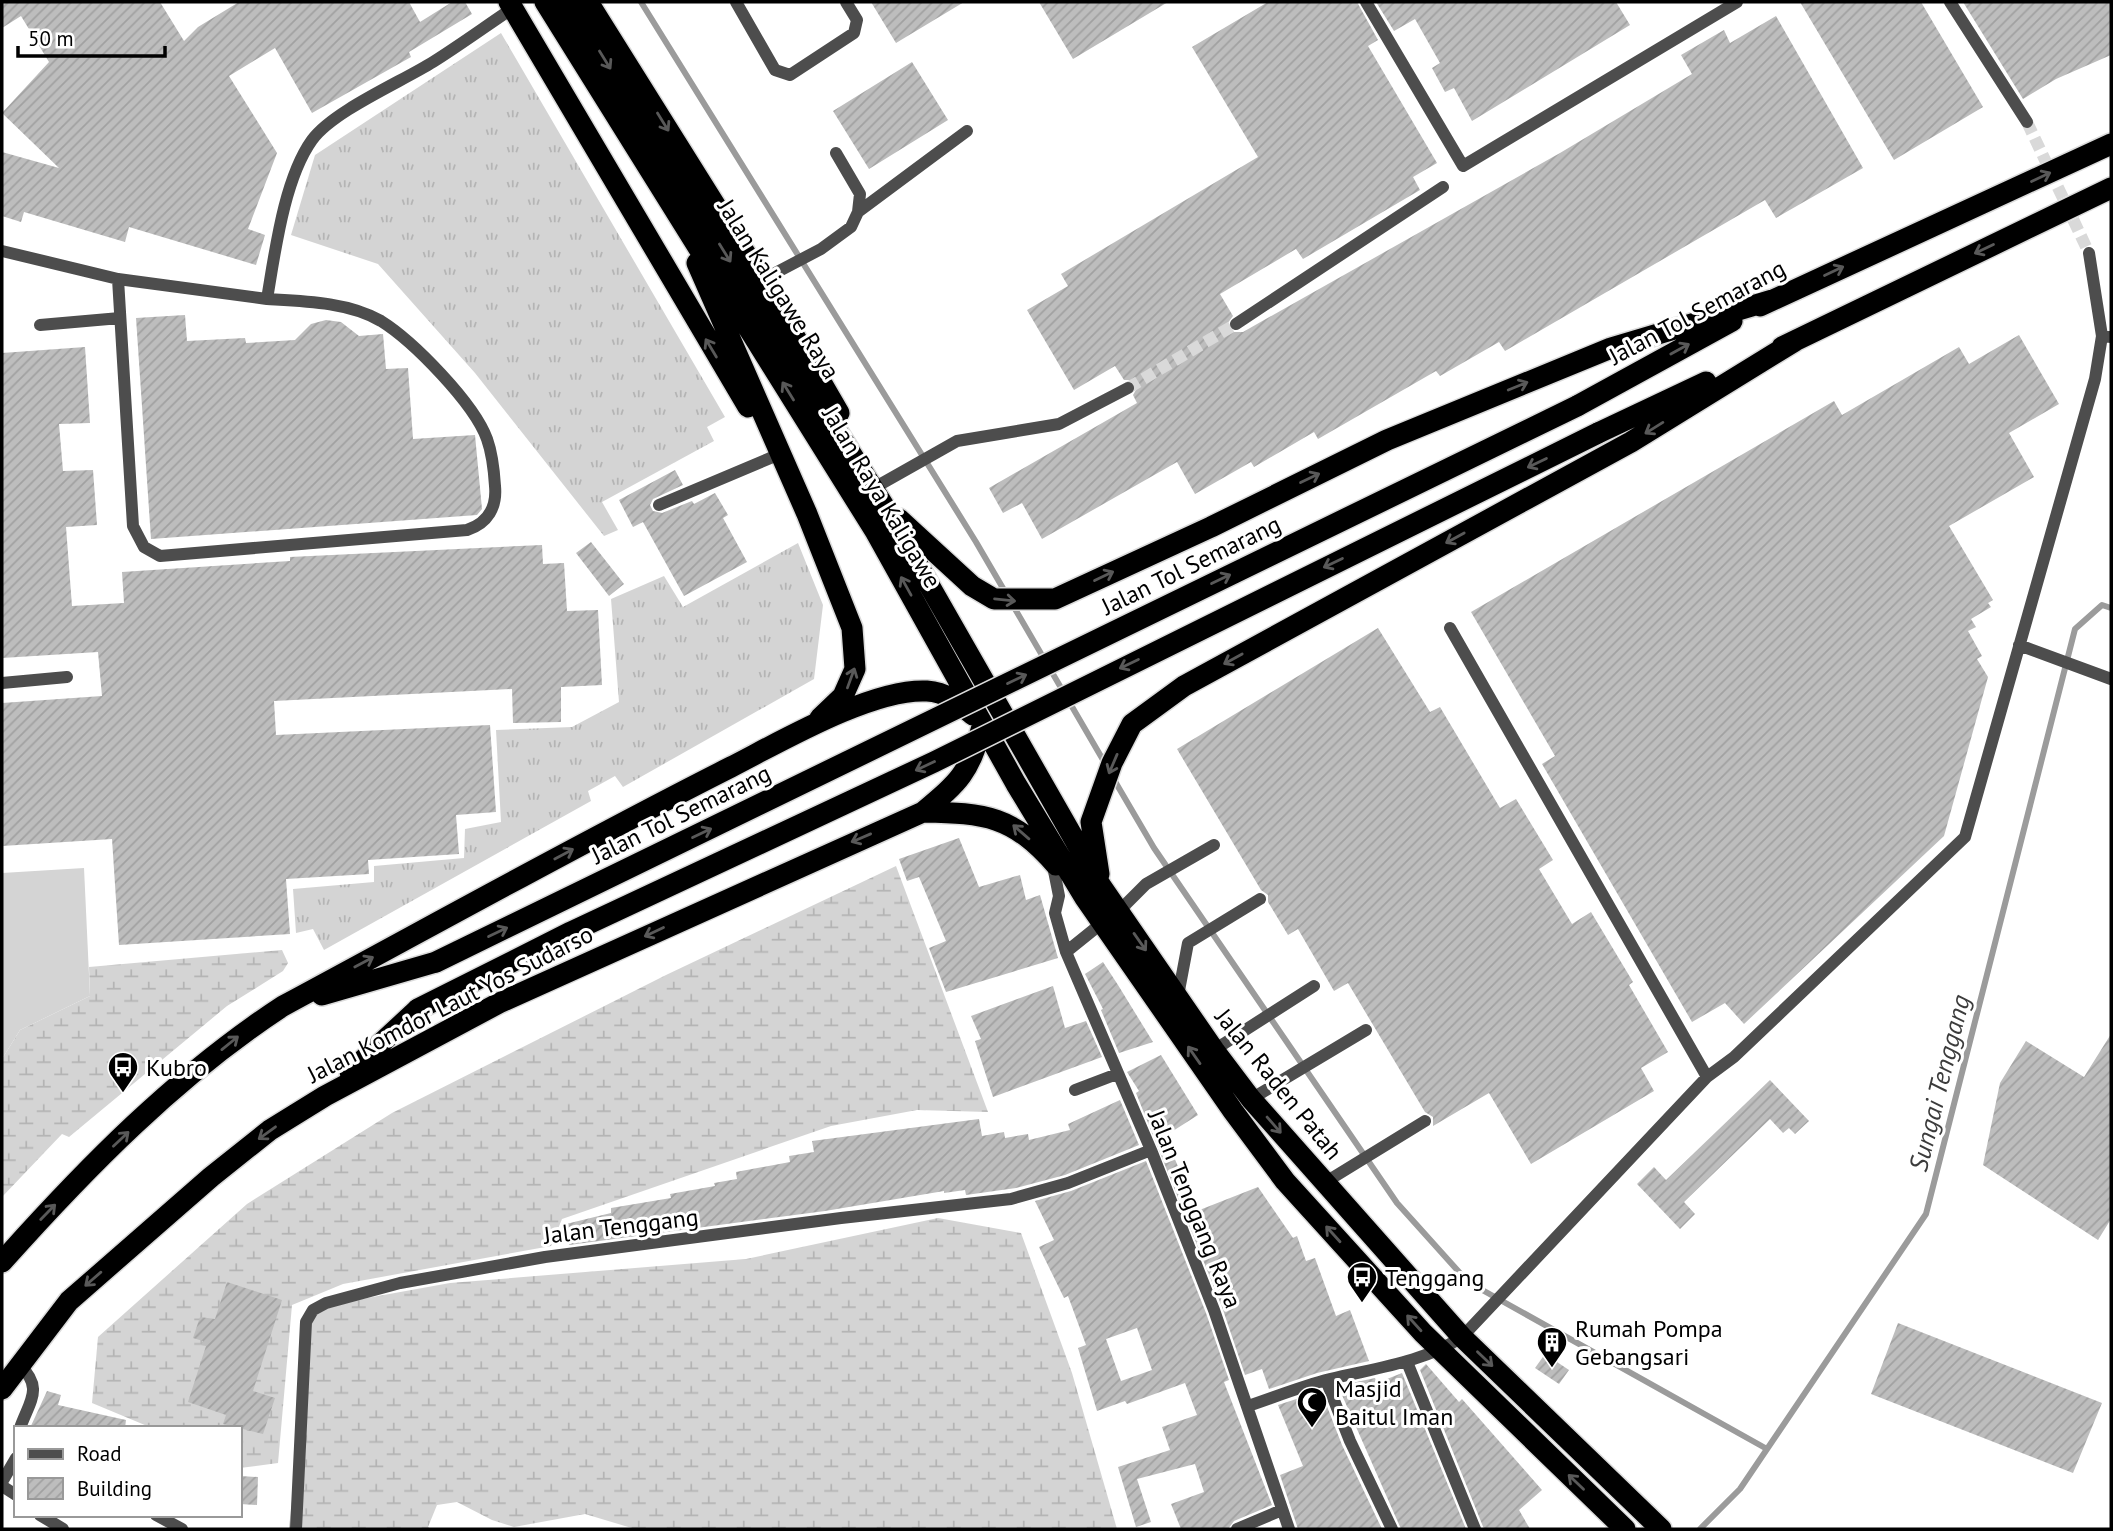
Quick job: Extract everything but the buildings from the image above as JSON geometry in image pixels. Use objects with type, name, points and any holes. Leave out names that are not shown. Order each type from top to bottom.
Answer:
[{"type":"highway","points":[[545,2],[665,192],[845,605],[856,653],[855,669],[843,696],[808,729]]},
{"type":"highway","name":"Jalan Kaligawe Raya","points":[[568,2],[943,606]]},
{"type":"highway","points":[[588,2],[767,278],[835,402],[857,464]]},
{"type":"highway","points":[[511,5],[764,435],[778,449]]},
{"type":"highway","name":"Jalan Tol Semarang","points":[[283,1006],[436,962],[1577,406],[1772,300],[2111,144]]},
{"type":"highway","points":[[324,1096],[418,1009],[570,932],[934,762],[1598,433],[2111,188]]},
{"type":"highway","name":"Jalan Raya Kaligawe","points":[[665,192],[875,531],[983,723]]},
{"type":"highway","points":[[878,498],[972,586],[994,599],[1055,599],[1211,527],[1387,440],[1611,348],[1772,300]]},
{"type":"highway","points":[[1093,892],[1091,822],[1112,764],[1132,724],[1184,685],[1631,442],[1795,341]]},
{"type":"highway","points":[[923,811],[952,788],[971,764],[983,723],[982,711],[943,606]]},
{"type":"highway","name":"Jalan Raden Patah","points":[[943,606],[1045,788],[1093,892]]},
{"type":"highway","points":[[2,1262],[141,1119],[233,1040],[283,1006],[630,818],[808,729],[883,698],[926,691],[950,696],[983,723],[1045,788]]},
{"type":"highway","name":"Jalan Raden Patah","points":[[983,723],[1233,1111],[1285,1181],[1441,1350],[1625,1529]]},
{"type":"highway","points":[[923,811],[973,813],[1012,824],[1052,861],[1093,892]]},
{"type":"highway","name":"Jalan Komdor Laut Yos Sudarso","points":[[2,1390],[69,1301],[211,1177],[270,1130],[324,1096],[499,1003],[923,811]]},
{"type":"highway","name":"Jalan Raden Patah","points":[[1110,917],[1178,997],[1251,1099],[1332,1178],[1468,1331],[1640,1511],[1661,1529]]},
{"type":"street","points":[[736,2],[775,70],[790,75],[854,33],[857,20],[846,2]]},
{"type":"street","points":[[1366,2],[1462,165],[1737,2]]},
{"type":"street","points":[[1951,2],[2027,122]]},
{"type":"street","points":[[267,299],[276,247],[296,174],[313,138],[333,121],[435,61],[511,5]]},
{"type":"street","points":[[858,212],[967,131]]},
{"type":"street","points":[[767,278],[821,249],[851,228],[858,212],[860,194],[836,153]]},
{"type":"street","points":[[1237,324],[1443,187]]},
{"type":"street","points":[[2,251],[118,279],[267,299],[323,302],[380,321],[439,370],[487,438],[496,497],[489,517],[480,526],[467,530],[160,556],[144,547],[133,526],[118,279]]},
{"type":"street","points":[[1248,1406],[1326,1380],[1407,1362],[1441,1350],[1468,1331],[1517,1282],[1707,1077],[1734,1057],[1965,837],[2107,337],[2089,253]]},
{"type":"street","points":[[40,325],[120,318]]},
{"type":"street","points":[[878,498],[895,476],[957,441],[1059,424],[1128,388]]},
{"type":"street","points":[[659,505],[778,449]]},
{"type":"street","points":[[1450,628],[1707,1077]]},
{"type":"street","points":[[2019,645],[2111,679]]},
{"type":"street","points":[[2,683],[67,677]]},
{"type":"street","points":[[1066,952],[1146,884],[1213,845]]},
{"type":"street","name":"Jalan Tenggang Raya","points":[[1052,861],[1059,896],[1055,913],[1066,952],[1151,1150],[1248,1406],[1289,1529]]},
{"type":"street","points":[[1178,997],[1188,943],[1228,916],[1260,899]]},
{"type":"street","points":[[1214,1049],[1314,986]]},
{"type":"street","points":[[1251,1099],[1366,1030]]},
{"type":"street","points":[[1075,1090],[1117,1074]]},
{"type":"street","points":[[1332,1178],[1425,1121]]},
{"type":"street","name":"Jalan Tenggang","points":[[296,1529],[306,1322],[313,1310],[326,1303],[400,1283],[545,1257],[1010,1199],[1068,1183],[1151,1150]]},
{"type":"street","points":[[1407,1362],[1475,1529]]},
{"type":"street","points":[[19,1364],[29,1373],[34,1388],[34,1397],[21,1426]]},
{"type":"street","points":[[1326,1380],[1350,1441],[1392,1529]]},
{"type":"street","points":[[2,1484],[14,1462]]},
{"type":"street","points":[[1237,1529],[1282,1510]]},
{"type":"street","points":[[43,1517],[63,1529]]},
{"type":"street","points":[[160,1517],[182,1529]]},
{"type":"green space","points":[[501,33],[725,417],[707,427],[714,441],[602,502],[618,530],[604,536],[475,373],[378,264],[291,235],[315,155]]},
{"type":"green space","points":[[798,543],[823,605],[814,679],[623,787],[615,776],[588,791],[591,801],[324,950],[313,929],[296,933],[293,889],[374,882],[374,866],[464,858],[465,829],[501,822],[496,730],[572,727],[619,702],[611,599],[664,576],[683,607]]},
{"type":"green space","points":[[896,866],[988,1112],[917,1110],[831,1126],[562,1219],[551,1246],[343,1284],[292,1305],[278,1463],[242,1468],[242,1426],[147,1426],[92,1403],[98,1337],[247,1204],[392,1113],[666,975]]},
{"type":"green space","points":[[84,868],[90,996],[20,1030],[2,1059],[2,873]]},
{"type":"green space","points":[[282,950],[288,963],[283,971],[227,1006],[69,1137],[62,1134],[2,1197],[2,1059],[20,1030],[90,996],[89,967]]},
{"type":"green space","points":[[938,1218],[1021,1233],[1072,1373],[1117,1529],[635,1529],[585,1514],[514,1527],[492,1520],[457,1502],[437,1505],[428,1527],[431,1529],[289,1528],[312,1315],[334,1304],[450,1283],[746,1259]]},
{"type":"waterway","points":[[641,2],[976,542],[1106,765]]},
{"type":"waterway","name":"Sungai Tenggang","points":[[1700,1529],[1740,1489],[1926,1214],[2075,629],[2102,605],[2111,608]]},
{"type":"waterway","points":[[1113,778],[1154,848],[1397,1203],[1468,1282],[1767,1449]]},
{"type":"tunnel","points":[[2027,122],[2089,253]]},
{"type":"tunnel","points":[[1128,388],[1236,324]]},
{"type":"place","name":"Kubro","points":[[123,1094]]},
{"type":"place","name":"Tenggang","points":[[1362,1304]]},
{"type":"place","name":"Rumah Pompa Gebangsari","points":[[1552,1369]]},
{"type":"place","name":"Masjid Baitul Iman","points":[[1312,1429]]}]
